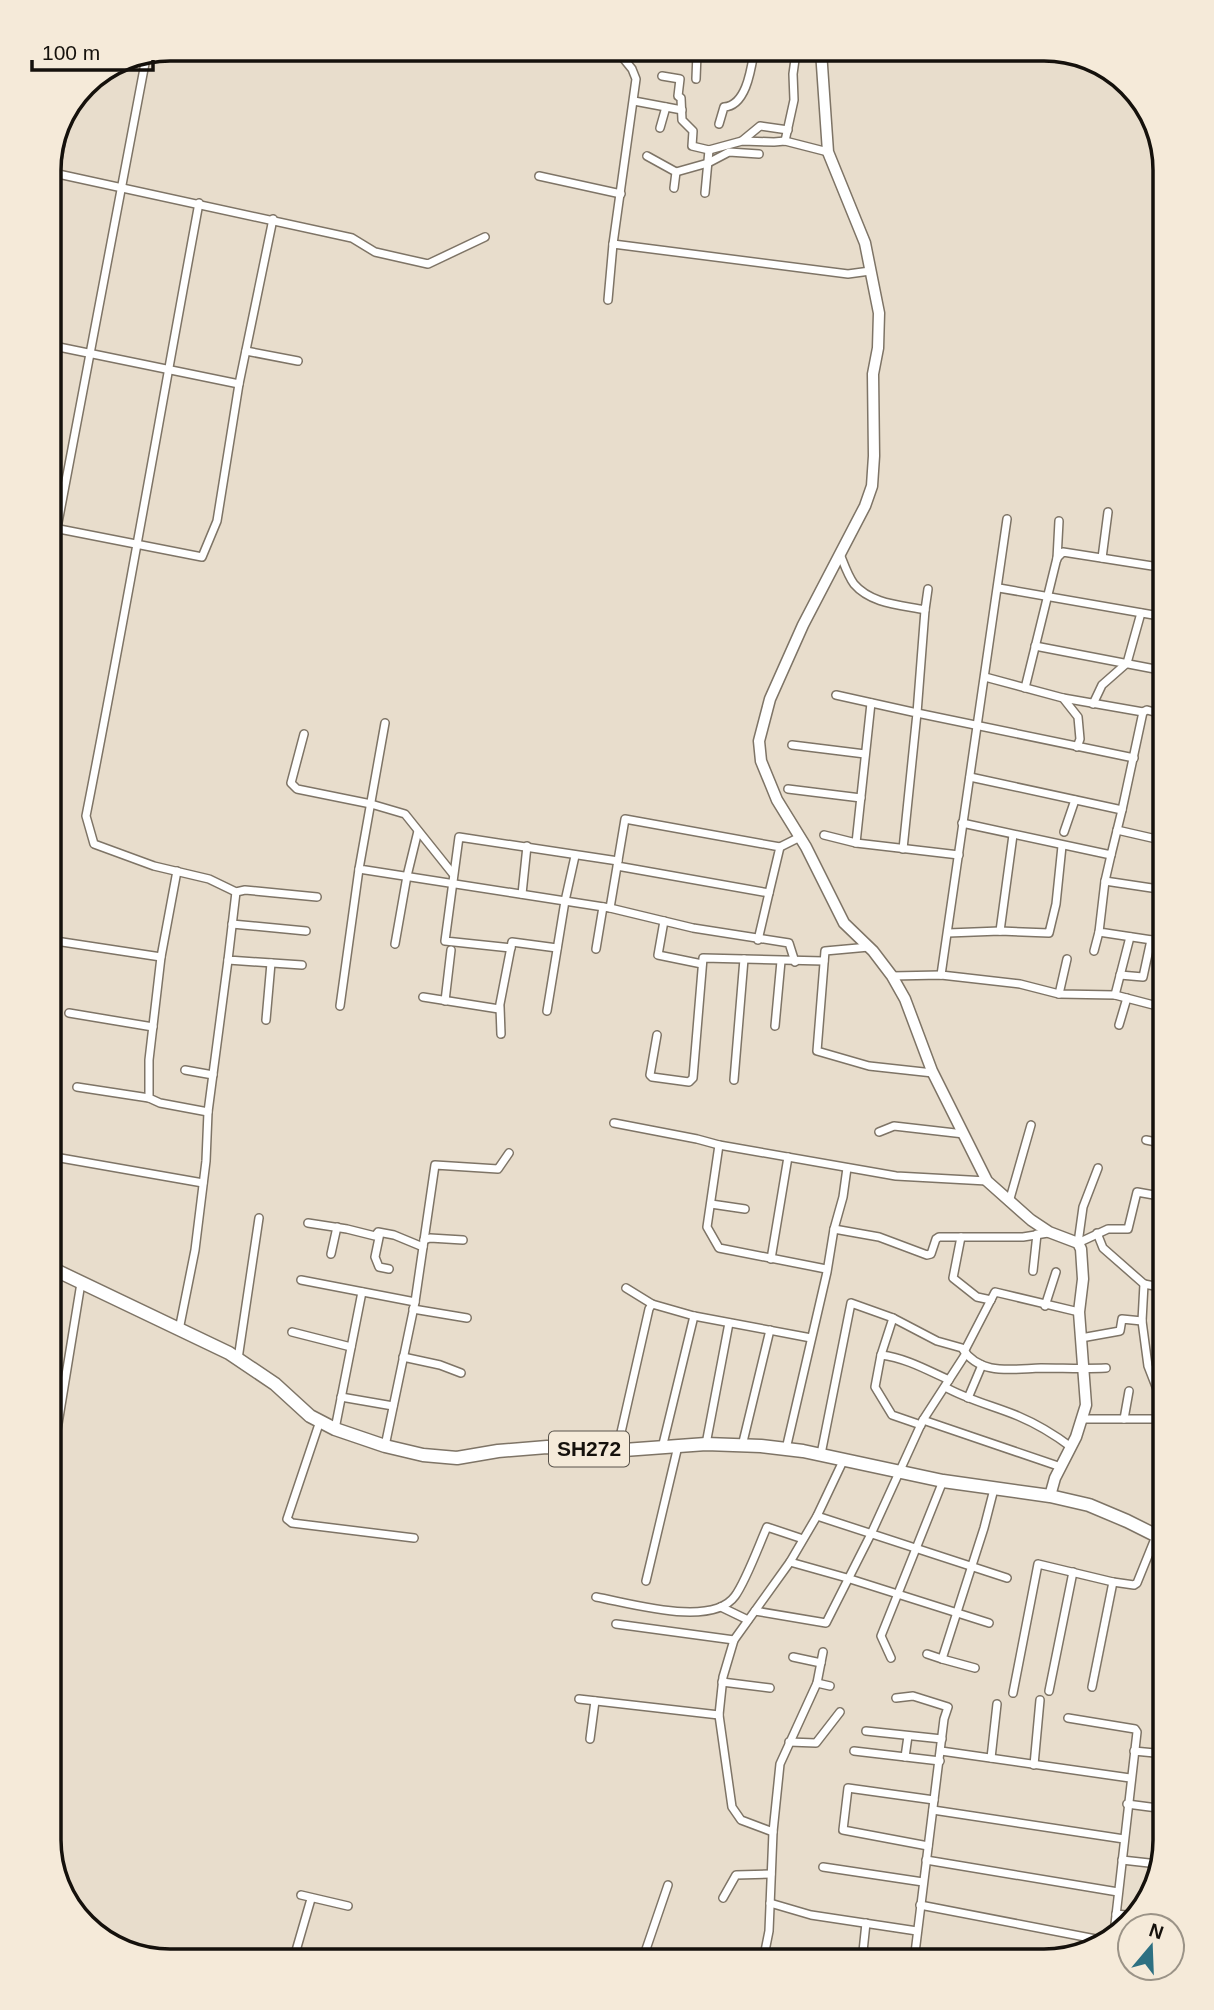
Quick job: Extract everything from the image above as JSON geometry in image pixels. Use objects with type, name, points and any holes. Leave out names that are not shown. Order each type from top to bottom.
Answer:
[{"type":"main road","name":"SH272","points":[[61,1273],[238,1359],[275,1384],[310,1416],[335,1429],[386,1446],[424,1455],[457,1458],[547,1447],[617,1450],[705,1444],[786,1449],[943,1481],[1050,1496],[1090,1505],[1153,1534]]},
{"type":"street","points":[[608,300],[636,79],[626,61]]},
{"type":"street","points":[[696,79],[697,61]]},
{"type":"street","points":[[719,124],[724,107],[735,104],[741,97],[751,61]]},
{"type":"street","points":[[785,141],[794,100],[795,61]]},
{"type":"street","points":[[822,61],[828,152],[865,243],[879,313],[878,348],[873,374],[872,486],[865,506],[803,625],[770,699],[759,741],[761,761],[776,800],[800,837],[844,923],[869,947],[892,976],[905,999],[933,1073],[987,1181],[1008,1203],[1049,1232],[1078,1243],[1108,1229],[1128,1229],[1137,1192],[1153,1195]]},
{"type":"street","points":[[61,491],[91,354],[145,64]]},
{"type":"street","points":[[662,76],[680,79],[678,96],[681,98],[682,120],[693,131],[692,146],[709,150],[743,141],[785,141],[828,152]]},
{"type":"street","points":[[634,101],[681,110]]},
{"type":"street","points":[[660,128],[666,107]]},
{"type":"street","points":[[743,141],[760,126],[788,130]]},
{"type":"street","points":[[705,193],[709,150]]},
{"type":"street","points":[[647,156],[676,172],[708,163],[729,152],[759,154]]},
{"type":"street","points":[[674,188],[676,172]]},
{"type":"street","points":[[61,174],[352,238],[375,252],[428,264],[485,237]]},
{"type":"street","points":[[539,176],[621,194]]},
{"type":"street","points":[[199,203],[136,544],[125,620],[86,816],[94,844],[154,866],[209,878],[236,892],[245,890],[317,897]]},
{"type":"street","points":[[61,530],[202,557],[217,521],[239,384],[273,219]]},
{"type":"street","points":[[613,244],[848,274],[870,271]]},
{"type":"street","points":[[61,348],[239,384]]},
{"type":"street","points":[[246,351],[298,361]]},
{"type":"street","points":[[1102,558],[1108,512]]},
{"type":"street","points":[[941,975],[1007,519]]},
{"type":"street","points":[[1025,688],[1057,560],[1059,521]]},
{"type":"street","points":[[1057,560],[1063,552],[1153,566]]},
{"type":"street","points":[[840,554],[852,582],[863,593],[880,601],[925,610]]},
{"type":"street","points":[[999,587],[1153,615]]},
{"type":"street","points":[[903,849],[928,589]]},
{"type":"street","points":[[1093,704],[1102,685],[1127,663],[1141,613]]},
{"type":"street","points":[[1035,646],[1153,668]]},
{"type":"street","points":[[985,677],[1063,698],[1153,712]]},
{"type":"street","points":[[836,695],[1134,758]]},
{"type":"street","points":[[1063,698],[1078,718],[1080,738],[1077,747]]},
{"type":"street","points":[[856,843],[871,703]]},
{"type":"street","points":[[1094,950],[1099,932],[1104,881],[1143,712]]},
{"type":"street","points":[[340,1006],[359,869],[385,723]]},
{"type":"street","points":[[304,734],[291,783],[297,789],[405,814],[453,878]]},
{"type":"street","points":[[792,745],[865,754]]},
{"type":"street","points":[[970,777],[1122,810]]},
{"type":"street","points":[[788,789],[861,798]]},
{"type":"street","points":[[1064,832],[1075,800]]},
{"type":"street","points":[[596,949],[625,819],[780,847],[800,837]]},
{"type":"street","points":[[961,823],[1111,855]]},
{"type":"street","points":[[1117,830],[1153,838]]},
{"type":"street","points":[[395,944],[418,831]]},
{"type":"street","points":[[824,835],[856,843],[959,855]]},
{"type":"street","points":[[1000,931],[1013,835]]},
{"type":"street","points":[[511,948],[445,941],[460,836],[527,846],[769,893]]},
{"type":"street","points":[[948,933],[1049,933],[1056,904],[1062,845]]},
{"type":"street","points":[[522,894],[527,846]]},
{"type":"street","points":[[758,940],[780,847]]},
{"type":"street","points":[[547,1011],[575,856]]},
{"type":"street","points":[[359,869],[407,876],[453,878],[758,940],[789,943],[795,962]]},
{"type":"street","points":[[149,1098],[149,1060],[161,957],[177,871]]},
{"type":"street","points":[[1104,881],[1153,888]]},
{"type":"street","points":[[179,1330],[195,1250],[204,1184],[208,1112],[236,892]]},
{"type":"street","points":[[664,921],[658,956],[702,964]]},
{"type":"street","points":[[232,924],[306,931]]},
{"type":"street","points":[[1099,932],[1151,940],[1143,977],[1120,975]]},
{"type":"street","points":[[1115,995],[1130,937]]},
{"type":"street","points":[[61,942],[161,957]]},
{"type":"street","points":[[501,1034],[500,1007],[512,942],[557,948]]},
{"type":"street","points":[[869,947],[825,951],[817,1051],[869,1066],[933,1073]]},
{"type":"street","points":[[445,1001],[451,950]]},
{"type":"street","points":[[657,1035],[650,1075],[691,1080],[703,958],[824,961]]},
{"type":"street","points":[[1059,994],[1068,958]]},
{"type":"street","points":[[734,1080],[744,959]]},
{"type":"street","points":[[228,960],[302,965]]},
{"type":"street","points":[[775,1026],[781,961]]},
{"type":"street","points":[[266,1020],[271,963]]},
{"type":"street","points":[[892,976],[941,975],[1020,984],[1059,994],[1115,995],[1153,1005]]},
{"type":"street","points":[[423,997],[495,1010],[500,1007]]},
{"type":"street","points":[[1119,1026],[1127,998]]},
{"type":"street","points":[[69,1013],[153,1027]]},
{"type":"street","points":[[185,1070],[213,1075]]},
{"type":"street","points":[[77,1087],[149,1098],[160,1103],[208,1112]]},
{"type":"street","points":[[614,1123],[719,1145],[896,1176],[987,1181]]},
{"type":"street","points":[[1008,1203],[1031,1125]]},
{"type":"street","points":[[879,1132],[894,1126],[965,1134]]},
{"type":"street","points":[[1146,1140],[1153,1141]]},
{"type":"street","points":[[719,1145],[707,1227],[719,1248],[826,1269]]},
{"type":"street","points":[[386,1446],[414,1306],[435,1165],[498,1168],[509,1153]]},
{"type":"street","points":[[772,1259],[788,1157]]},
{"type":"street","points":[[61,1158],[204,1184]]},
{"type":"street","points":[[786,1449],[843,1197],[847,1167]]},
{"type":"street","points":[[1050,1496],[1086,1405],[1079,1312],[1083,1279],[1081,1249],[1078,1243],[1083,1207],[1098,1168]]},
{"type":"street","points":[[711,1204],[745,1209]]},
{"type":"street","points":[[238,1359],[259,1218]]},
{"type":"street","points":[[308,1223],[375,1236],[380,1232]]},
{"type":"street","points":[[331,1254],[337,1227]]},
{"type":"street","points":[[834,1229],[879,1237],[927,1255],[931,1254],[939,1237],[1049,1232]]},
{"type":"street","points":[[380,1232],[423,1243]]},
{"type":"street","points":[[380,1232],[375,1258],[379,1267],[389,1269]]},
{"type":"street","points":[[1097,1233],[1103,1248],[1144,1284],[1153,1286]]},
{"type":"street","points":[[1033,1271],[1037,1234]]},
{"type":"street","points":[[961,1237],[953,1278],[977,1297],[991,1300]]},
{"type":"street","points":[[423,1243],[430,1238],[463,1240]]},
{"type":"street","points":[[1045,1306],[1056,1272]]},
{"type":"street","points":[[301,1280],[467,1318]]},
{"type":"street","points":[[61,1406],[81,1283]]},
{"type":"street","points":[[1144,1284],[1142,1321],[1148,1366],[1153,1379]]},
{"type":"street","points":[[626,1288],[652,1304],[694,1316],[811,1338]]},
{"type":"street","points":[[335,1429],[362,1292]]},
{"type":"street","points":[[755,1611],[826,1623],[922,1423],[965,1353],[995,1292],[1079,1312]]},
{"type":"street","points":[[821,1454],[851,1303],[893,1318],[998,1370],[1106,1368]]},
{"type":"street","points":[[617,1450],[652,1304]]},
{"type":"street","points":[[663,1448],[694,1316]]},
{"type":"street","points":[[893,1318],[881,1355],[875,1387],[892,1415],[1061,1467]]},
{"type":"street","points":[[1081,1338],[1120,1331],[1122,1319],[1142,1321]]},
{"type":"street","points":[[705,1444],[729,1323]]},
{"type":"street","points":[[742,1446],[770,1330]]},
{"type":"street","points":[[292,1332],[351,1347]]},
{"type":"street","points":[[881,1355],[913,1363],[968,1398],[1019,1416],[1052,1433],[1071,1447]]},
{"type":"street","points":[[403,1357],[440,1365],[461,1373]]},
{"type":"street","points":[[968,1398],[982,1364]]},
{"type":"street","points":[[1124,1419],[1129,1391]]},
{"type":"street","points":[[341,1397],[393,1406]]},
{"type":"street","points":[[1082,1419],[1153,1419]]},
{"type":"street","points":[[320,1421],[288,1519],[292,1523],[414,1538]]},
{"type":"street","points":[[646,1581],[678,1446]]},
{"type":"street","points":[[772,1832],[741,1820],[732,1807],[719,1715],[722,1682],[733,1640],[790,1562],[817,1516],[845,1459]]},
{"type":"street","points":[[891,1658],[881,1636],[943,1481]]},
{"type":"street","points":[[942,1659],[984,1528],[993,1489]]},
{"type":"street","points":[[817,1516],[1007,1578]]},
{"type":"street","points":[[596,1597],[689,1613],[721,1607],[735,1596],[767,1527],[803,1539]]},
{"type":"street","points":[[1013,1693],[1038,1564],[1113,1582],[1138,1583],[1153,1554]]},
{"type":"street","points":[[790,1562],[989,1623]]},
{"type":"street","points":[[1049,1691],[1073,1572]]},
{"type":"street","points":[[1092,1687],[1113,1582]]},
{"type":"street","points":[[721,1607],[748,1620]]},
{"type":"street","points":[[616,1624],[733,1640]]},
{"type":"street","points":[[765,1949],[769,1931],[772,1832],[780,1764],[817,1683],[823,1652]]},
{"type":"street","points":[[927,1654],[975,1668]]},
{"type":"street","points":[[793,1657],[821,1663]]},
{"type":"street","points":[[722,1682],[770,1688]]},
{"type":"street","points":[[817,1683],[830,1686]]},
{"type":"street","points":[[897,1698],[913,1696],[948,1707],[915,1949]]},
{"type":"street","points":[[579,1699],[719,1715]]},
{"type":"street","points":[[1034,1765],[1040,1700]]},
{"type":"street","points":[[590,1739],[595,1701]]},
{"type":"street","points":[[991,1758],[997,1704]]},
{"type":"street","points":[[789,1742],[816,1744],[840,1712]]},
{"type":"street","points":[[1068,1718],[1135,1729],[1137,1732],[1116,1912]]},
{"type":"street","points":[[866,1731],[942,1740]]},
{"type":"street","points":[[905,1757],[908,1736]]},
{"type":"street","points":[[854,1751],[940,1761]]},
{"type":"street","points":[[941,1751],[1130,1778]]},
{"type":"street","points":[[1134,1751],[1153,1753]]},
{"type":"street","points":[[928,1846],[843,1830],[848,1788],[934,1800]]},
{"type":"street","points":[[1127,1804],[1153,1807]]},
{"type":"street","points":[[933,1810],[1124,1839]]},
{"type":"street","points":[[926,1860],[1118,1892]]},
{"type":"street","points":[[1122,1860],[1150,1863]]},
{"type":"street","points":[[823,1867],[923,1882]]},
{"type":"street","points":[[723,1898],[736,1875],[771,1874]]},
{"type":"street","points":[[646,1949],[668,1885]]},
{"type":"street","points":[[301,1895],[348,1906]]},
{"type":"street","points":[[296,1949],[311,1899]]},
{"type":"street","points":[[770,1903],[811,1914],[917,1931]]},
{"type":"street","points":[[920,1905],[1090,1938]]},
{"type":"street","points":[[1115,1923],[1116,1914]]},
{"type":"street","points":[[863,1949],[866,1923]]}]
